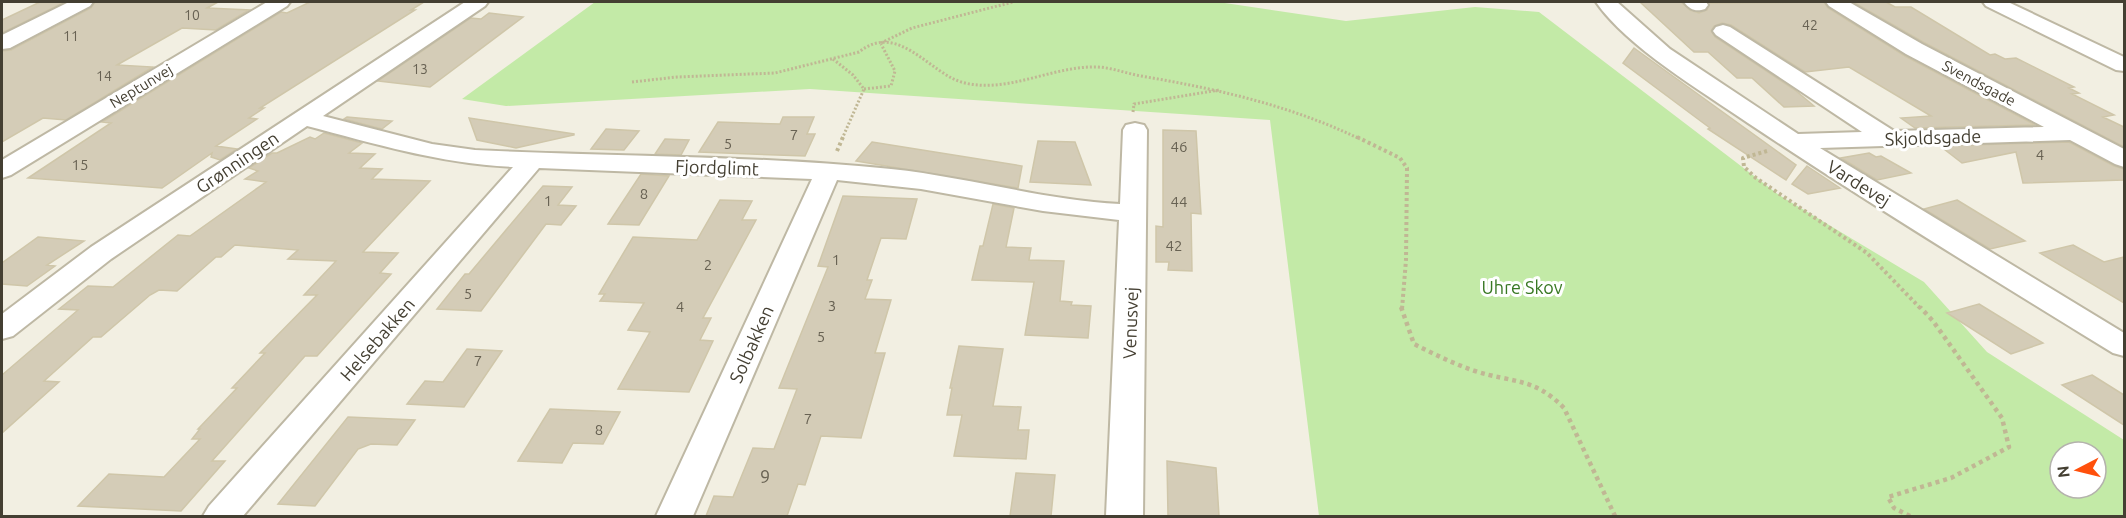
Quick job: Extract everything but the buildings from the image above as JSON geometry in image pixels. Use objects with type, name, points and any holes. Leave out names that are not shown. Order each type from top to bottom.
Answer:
[{"type":"street","points":[[2,43],[83,2]]},
{"type":"street","name":"Neptunvej","points":[[2,170],[280,2]]},
{"type":"street","name":"Grønningen","points":[[2,329],[101,253],[478,2]]},
{"type":"street","name":"Vardevej","points":[[1606,2],[1648,41],[1676,62],[1793,142],[2124,346]]},
{"type":"street","name":"Svendsgade","points":[[1836,2],[1914,49],[2124,159]]},
{"type":"street","points":[[1993,2],[2124,65]]},
{"type":"street","points":[[1723,31],[1889,139]]},
{"type":"street","name":"Fjordglimt","points":[[303,118],[431,152],[475,158],[828,171],[899,178],[1065,205],[1134,213]]},
{"type":"street","name":"Venusvej","points":[[1125,516],[1134,213],[1134,119]]},
{"type":"street","name":"Skjoldsgade","points":[[1793,142],[2074,133]]},
{"type":"street","name":"Helsebakken","points":[[222,516],[532,161]]},
{"type":"street","name":"Solbakken","points":[[675,516],[828,171]]},
{"type":"path","points":[[880,44],[898,33],[925,24],[994,9],[1013,2]]},
{"type":"path","points":[[864,89],[891,86],[895,71],[880,44]]},
{"type":"path","points":[[632,82],[677,77],[775,73],[859,52],[864,46],[880,44],[910,49],[945,76],[957,82],[975,85],[1023,81],[1088,68],[1108,68],[1125,74],[1222,89],[1314,118],[1401,158],[1407,168],[1409,177],[1406,260],[1401,306],[1414,344],[1458,366],[1488,375],[1538,385],[1551,394],[1564,408],[1615,516]]},
{"type":"path","points":[[833,58],[853,75],[864,89]]},
{"type":"path","points":[[828,171],[864,89]]},
{"type":"path","points":[[1134,119],[1134,104],[1222,89]]},
{"type":"path","points":[[1793,142],[1787,147],[1751,154],[1743,158],[1744,167],[1756,178],[1867,253],[1933,321],[2002,418],[2009,447],[1951,478],[1888,497],[1894,508],[1910,516]]},
{"type":"green space","name":"Uhre Skov","points":[[595,2],[1218,2],[1346,21],[1475,7],[1539,12],[1779,195],[1924,282],[1987,352],[2124,440],[2124,516],[1319,516],[1270,120],[810,89],[506,106],[462,99]]}]
